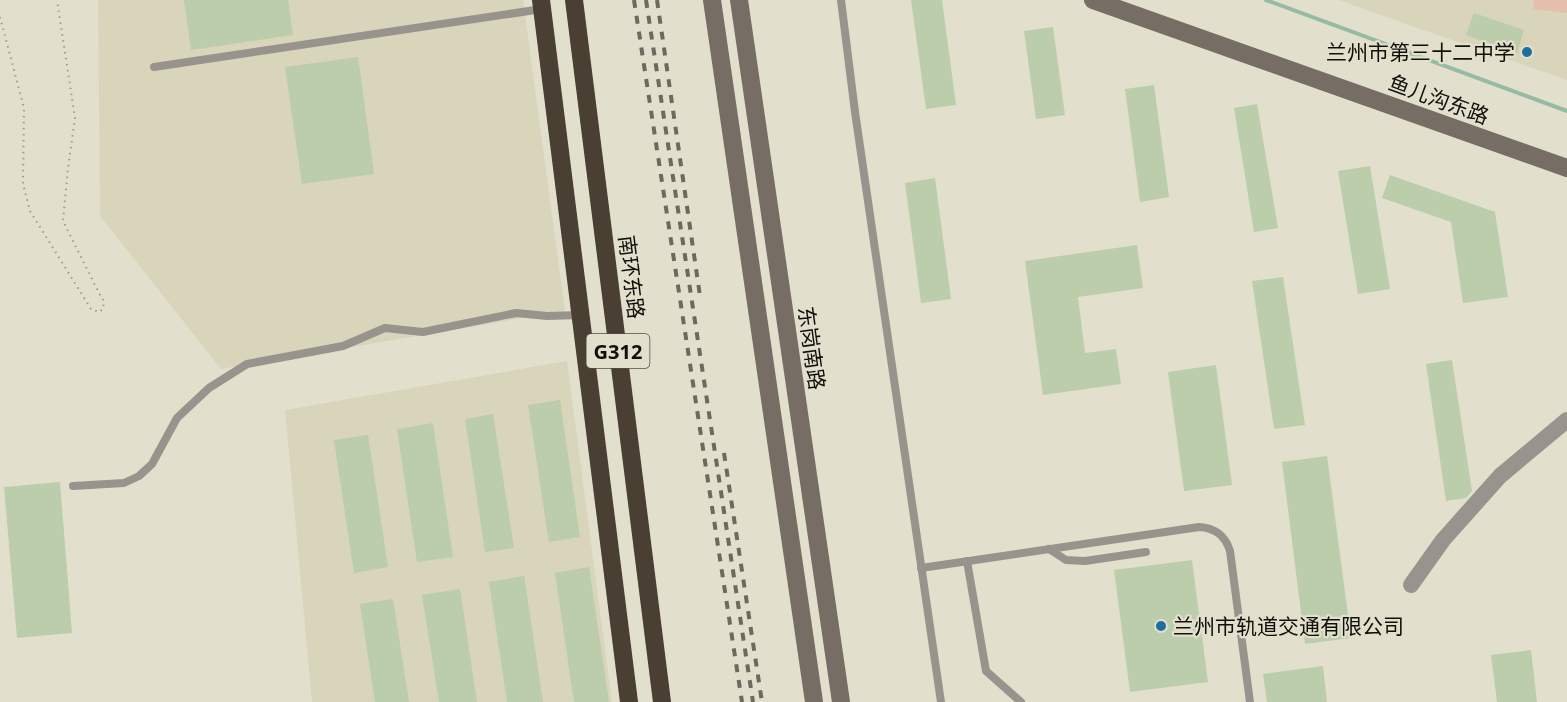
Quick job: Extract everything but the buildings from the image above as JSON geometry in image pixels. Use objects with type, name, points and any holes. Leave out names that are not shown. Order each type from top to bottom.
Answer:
[{"type":"highway","name":"南环东路","points":[[574,0],[662,702]]},
{"type":"highway","name":"G312","points":[[541,4],[629,702]]},
{"type":"street","points":[[712,0],[814,702]]},
{"type":"street","name":"东岗南路","points":[[739,0],[841,702]]},
{"type":"street","name":"鱼儿沟东路","points":[[1093,0],[1567,168]]},
{"type":"street","points":[[1411,585],[1443,540],[1500,476],[1567,420]]},
{"type":"lane","points":[[841,0],[941,702]]},
{"type":"lane","points":[[154,67],[541,4]]},
{"type":"lane","points":[[73,486],[124,483],[139,476],[152,464],[177,418],[209,388],[247,364],[342,346],[385,328],[423,332],[516,313],[547,316],[580,315]]},
{"type":"lane","points":[[921,568],[1198,527],[1215,530],[1222,536],[1230,551],[1250,702]]},
{"type":"lane","points":[[1049,549],[1066,560],[1085,561],[1146,552]]},
{"type":"lane","points":[[967,561],[986,671],[1021,702]]},
{"type":"path","points":[[0,17],[24,108],[23,184],[30,211],[91,309],[99,312],[103,309],[104,301],[63,221],[75,118],[57,0]]},
{"type":"shaded area","points":[[98,0],[523,0],[565,311],[221,369],[100,216]]},
{"type":"shaded area","name":"兰州市第三十二中学","points":[[1339,0],[1567,0],[1567,80],[1406,24]]},
{"type":"shaded area","points":[[1534,0],[1567,0],[1567,13],[1533,9]]},
{"type":"shaded area","points":[[567,361],[612,702],[312,702],[285,410]]},
{"type":"waterway","points":[[1266,0],[1567,111]]},
{"type":"railway","points":[[634,0],[742,702]]},
{"type":"railway","points":[[646,0],[753,702]]},
{"type":"railway","points":[[657,0],[700,296]]},
{"type":"railway","points":[[724,453],[762,702]]},
{"type":"place","name":"兰州市第三十二中学","points":[[1527,52]]},
{"type":"place","name":"兰州市轨道交通有限公司","points":[[1161,626]]}]
